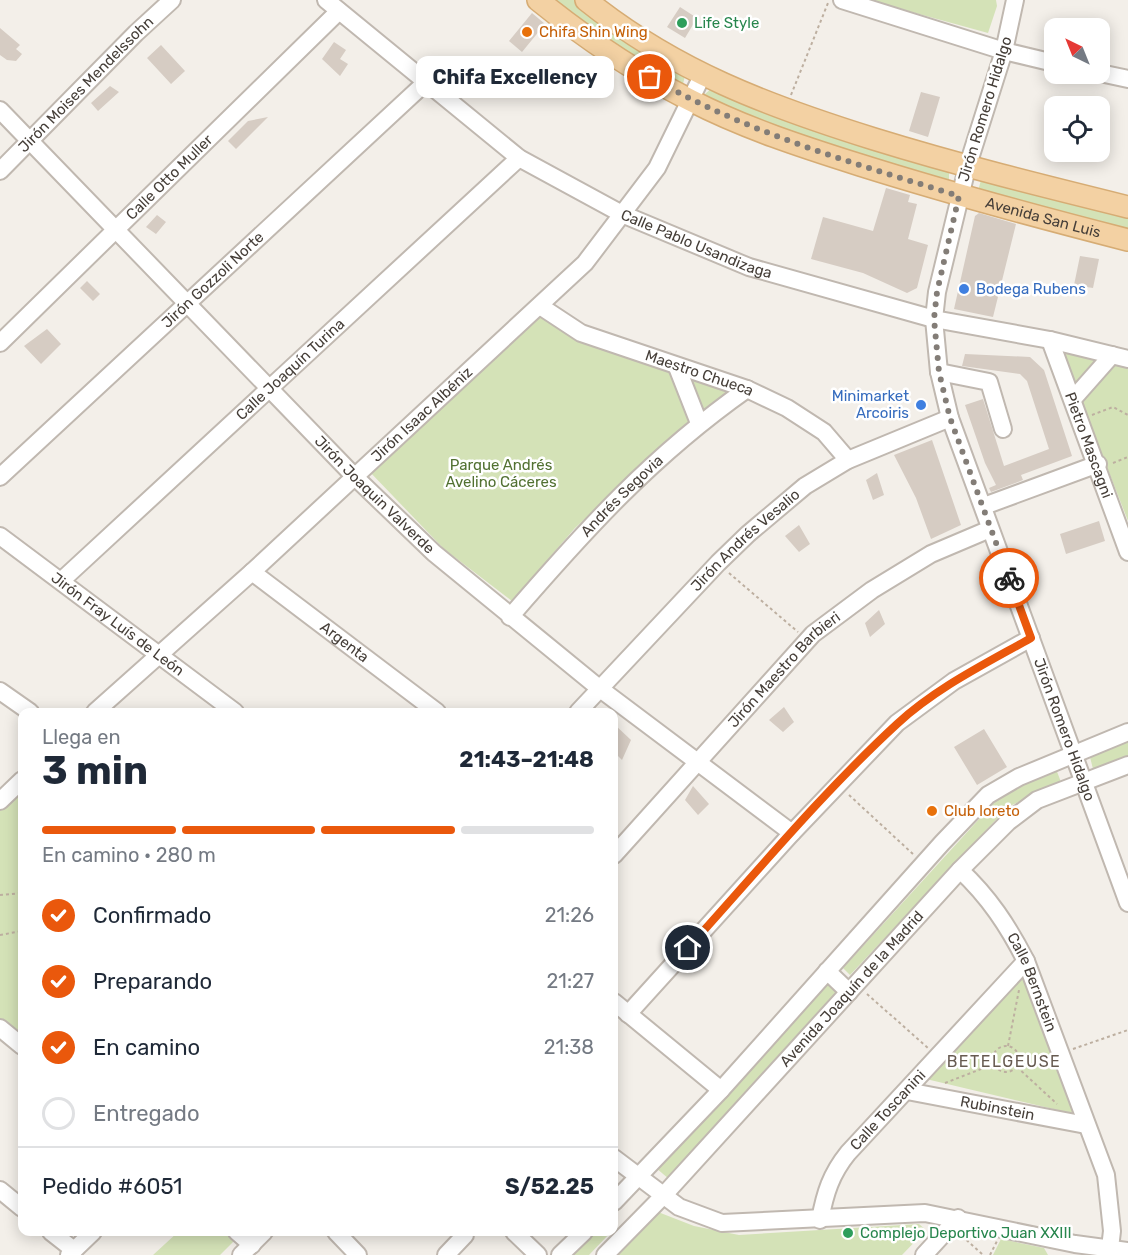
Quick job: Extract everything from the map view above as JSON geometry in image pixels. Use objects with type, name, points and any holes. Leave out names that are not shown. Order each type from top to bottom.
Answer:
[{"type":"main road","name":"Avenida San Luis","points":[[538,0],[629,65],[691,101],[800,146],[959,196],[1128,240]]},
{"type":"main road","name":"Avenida San Luis","points":[[586,0],[702,76],[785,112],[967,168],[1128,207]]},
{"type":"street","name":"Jirón Moises Mendelssohn","points":[[0,171],[29,139],[172,0]]},
{"type":"street","points":[[842,0],[1004,51],[1044,61]]},
{"type":"street","name":"Jirón Romero Hidalgo","points":[[1015,0],[1004,51],[959,196],[937,292],[934,319],[939,372],[950,418],[1128,903]]},
{"type":"street","name":"Calle Pablo Usandizaga","points":[[333,5],[519,158],[622,214],[749,267],[934,319],[1050,340],[1120,357]]},
{"type":"street","name":"Calle Otto Muller","points":[[0,343],[116,229],[333,5]]},
{"type":"street","points":[[1110,75],[1128,79]]},
{"type":"street","name":"Jirón Isaac Albéniz","points":[[99,708],[252,572],[585,263],[657,168],[702,76]]},
{"type":"street","name":"Jirón Gozzoli Norte","points":[[0,477],[425,83]]},
{"type":"street","name":"Jirón Joaquin Valverde","points":[[0,110],[355,477],[434,554],[599,688],[792,833]]},
{"type":"street","name":"Calle Joaquín Turina","points":[[61,581],[519,158]]},
{"type":"street","name":"Maestro Chueca","points":[[540,306],[581,333],[747,389],[787,408],[824,432],[848,460]]},
{"type":"street","name":"Pietro Mascagni","points":[[1050,340],[1074,398],[1128,552]]},
{"type":"street","points":[[1074,398],[1120,357]]},
{"type":"street","points":[[677,367],[699,423]]},
{"type":"street","points":[[939,372],[989,382],[1004,429]]},
{"type":"street","name":"Andrés Segovia","points":[[510,616],[576,540],[624,491],[699,423],[747,389]]},
{"type":"street","name":"Jirón Andrés Vesalio","points":[[582,708],[718,563],[748,534],[805,486],[848,460],[950,418]]},
{"type":"street","points":[[984,506],[1098,466]]},
{"type":"street","name":"Jirón Maestro Barbieri","points":[[618,851],[808,640],[872,590],[932,554],[990,529]]},
{"type":"street","name":"Jirón Fray Luís de León","points":[[0,536],[157,656],[229,708]]},
{"type":"street","name":"Argenta","points":[[252,572],[432,708]]},
{"type":"street","points":[[628,1014],[792,833],[897,723],[954,681],[1031,638]]},
{"type":"street","points":[[0,691],[24,708]]},
{"type":"street","name":"Avenida Joaquín de la Madrid","points":[[618,1198],[721,1090],[924,863],[988,795],[1019,777],[1074,752],[1128,732]]},
{"type":"street","name":"Avenida Joaquín de la Madrid","points":[[605,1255],[663,1196],[960,870],[1008,822],[1037,800],[1128,765]]},
{"type":"street","points":[[0,801],[18,784]]},
{"type":"street","name":"Calle Bernstein","points":[[960,870],[985,894],[1010,929],[1026,962],[1062,1053],[1083,1124],[1107,1175],[1113,1231],[1110,1248]]},
{"type":"street","name":"Calle Toscanini","points":[[820,1220],[826,1190],[833,1172],[912,1093],[939,1058],[1026,962]]},
{"type":"street","points":[[827,971],[853,988]]},
{"type":"street","points":[[618,1005],[721,1090]]},
{"type":"street","points":[[0,1028],[18,1043]]},
{"type":"street","name":"Rubinstein","points":[[912,1093],[1083,1124]]},
{"type":"street","points":[[618,1161],[663,1196],[699,1216],[722,1223],[820,1220],[925,1213],[1070,1250],[1110,1248],[1128,1251]]},
{"type":"street","points":[[0,1190],[18,1205]]},
{"type":"street","points":[[924,1255],[955,1222]]},
{"type":"street","points":[[55,1236],[71,1252],[89,1236]]},
{"type":"street","points":[[239,1236],[246,1250],[260,1236]]},
{"type":"street","points":[[340,1236],[358,1255]]},
{"type":"street","points":[[446,1255],[464,1236]]},
{"type":"street","points":[[518,1236],[538,1255]]},
{"type":"street","points":[[560,1255],[580,1236]]},
{"type":"path","points":[[785,112],[830,0]]},
{"type":"path","points":[[1088,417],[1113,407],[1128,415]]},
{"type":"path","points":[[1098,466],[1128,457]]},
{"type":"path","points":[[718,563],[808,640]]},
{"type":"path","points":[[838,785],[924,863]]},
{"type":"path","points":[[0,895],[18,893]]},
{"type":"path","points":[[0,935],[18,933]]},
{"type":"path","points":[[1008,1046],[1026,962]]},
{"type":"path","points":[[853,988],[939,1058]]},
{"type":"path","points":[[1062,1053],[1128,1030]]},
{"type":"path","points":[[1008,1046],[1015,1049],[1019,1056],[1017,1067],[1011,1072],[1003,1072],[994,1064],[996,1052],[1008,1046]]},
{"type":"path","points":[[912,1093],[994,1064]]},
{"type":"path","points":[[1017,1067],[1083,1124]]},
{"type":"path","points":[[955,1222],[983,1255]]},
{"type":"path","points":[[990,1255],[1000,1236]]},
{"type":"green space","points":[[550,0],[574,0],[685,76],[683,84],[676,85]]},
{"type":"green space","points":[[868,0],[996,0],[997,6],[988,33]]},
{"type":"green space","points":[[712,88],[949,169],[949,181],[944,184],[812,143],[707,100],[705,94]]},
{"type":"green space","points":[[981,180],[1128,214],[1128,231],[978,191]]},
{"type":"green space","name":"Parque Andrés Avelino Cáceres","points":[[540,311],[674,371],[693,418],[575,528],[512,601],[444,549],[368,470]]},
{"type":"green space","points":[[1057,349],[1106,358],[1077,391]]},
{"type":"green space","points":[[1114,360],[1128,364],[1128,521],[1080,398]]},
{"type":"green space","points":[[683,372],[738,386],[701,413]]},
{"type":"green space","points":[[1128,742],[1128,756],[1093,769],[1090,757]]},
{"type":"green space","points":[[1056,769],[1061,782],[1008,807],[850,975],[843,968],[1002,794]]},
{"type":"green space","points":[[18,790],[18,1036],[0,1021],[0,807]]},
{"type":"green space","points":[[1027,968],[1079,1115],[926,1079]]},
{"type":"green space","points":[[829,983],[837,992],[669,1179],[656,1168]]},
{"type":"green space","name":"Complejo Deportivo Juan XXIII","points":[[658,1212],[694,1226],[739,1235],[919,1224],[926,1230],[902,1255],[615,1255]]},
{"type":"green space","points":[[174,1236],[231,1236],[235,1240],[220,1255],[153,1255]]},
{"type":"green space","points":[[585,1236],[607,1236],[589,1255],[567,1255]]},
{"type":"green space","points":[[1001,1239],[1044,1248],[1048,1255],[993,1255]]},
{"type":"building","name":"Life Style","points":[[680,7],[697,18],[685,38],[667,27]]},
{"type":"building","name":"Chifa Shin Wing","points":[[532,13],[545,24],[522,52],[509,41]]},
{"type":"building","points":[[0,28],[20,45],[16,49],[22,54],[16,61],[7,60],[0,55]]},
{"type":"building","points":[[334,42],[346,50],[340,59],[348,64],[340,76],[322,59]]},
{"type":"building","points":[[161,45],[185,71],[171,84],[147,58]]},
{"type":"building","points":[[579,61],[593,71],[584,84],[570,73]]},
{"type":"building","points":[[110,86],[119,92],[98,111],[91,103]]},
{"type":"building","points":[[921,92],[940,97],[928,137],[909,131]]},
{"type":"building","points":[[268,117],[236,149],[228,141],[248,121]]},
{"type":"building","points":[[886,188],[910,195],[908,202],[917,204],[908,239],[928,245],[917,288],[907,293],[863,273],[811,259],[823,217],[873,231]]},
{"type":"building","points":[[979,213],[1016,224],[993,317],[954,309],[975,216]]},
{"type":"building","points":[[157,215],[166,222],[156,234],[146,227]]},
{"type":"building","points":[[1080,256],[1099,259],[1093,288],[1074,285]]},
{"type":"building","points":[[87,281],[100,294],[93,301],[80,288]]},
{"type":"building","points":[[47,329],[61,344],[41,364],[24,346]]},
{"type":"building","points":[[965,354],[1030,357],[1044,370],[1072,456],[1021,475],[1023,480],[991,492],[989,488],[996,485],[985,463],[965,405],[983,399],[1004,466],[1049,449],[1027,381],[1020,374],[962,366]]},
{"type":"building","points":[[932,440],[961,525],[931,539],[916,498],[894,455]]},
{"type":"building","points":[[877,473],[884,495],[873,500],[866,480]]},
{"type":"building","points":[[1099,521],[1105,541],[1066,554],[1060,534]]},
{"type":"building","points":[[799,525],[810,544],[799,552],[785,536]]},
{"type":"building","points":[[879,610],[885,624],[870,637],[865,623]]},
{"type":"building","points":[[784,707],[794,722],[783,732],[769,720]]},
{"type":"building","points":[[618,728],[631,740],[622,760],[618,756]]},
{"type":"building","points":[[984,729],[1007,767],[977,785],[954,747]]},
{"type":"building","points":[[693,786],[709,804],[698,815],[685,800]]},
{"type":"way so far","points":[[650,77],[691,101],[800,146],[959,196],[937,292],[934,319],[939,372],[950,418],[1009,578]]},
{"type":"place","name":"Life Style","points":[[682,23]]},
{"type":"place","name":"Chifa Shin Wing","points":[[527,32]]},
{"type":"place","name":"Chifa Excellency","points":[[650,77]]},
{"type":"place","name":"Bodega Rubens","points":[[964,289]]},
{"type":"place","name":"Minimarket Arcoiris","points":[[921,405]]},
{"type":"place","name":"Club loreto","points":[[932,811]]},
{"type":"place","name":"Complejo Deportivo Juan XXIII","points":[[848,1233]]},
{"type":"district","name":"BETELGEUSE","points":[[1004,1061]]},
{"type":"route","points":[[688,948],[792,833],[897,723],[954,681],[1031,638],[1009,578]]}]
